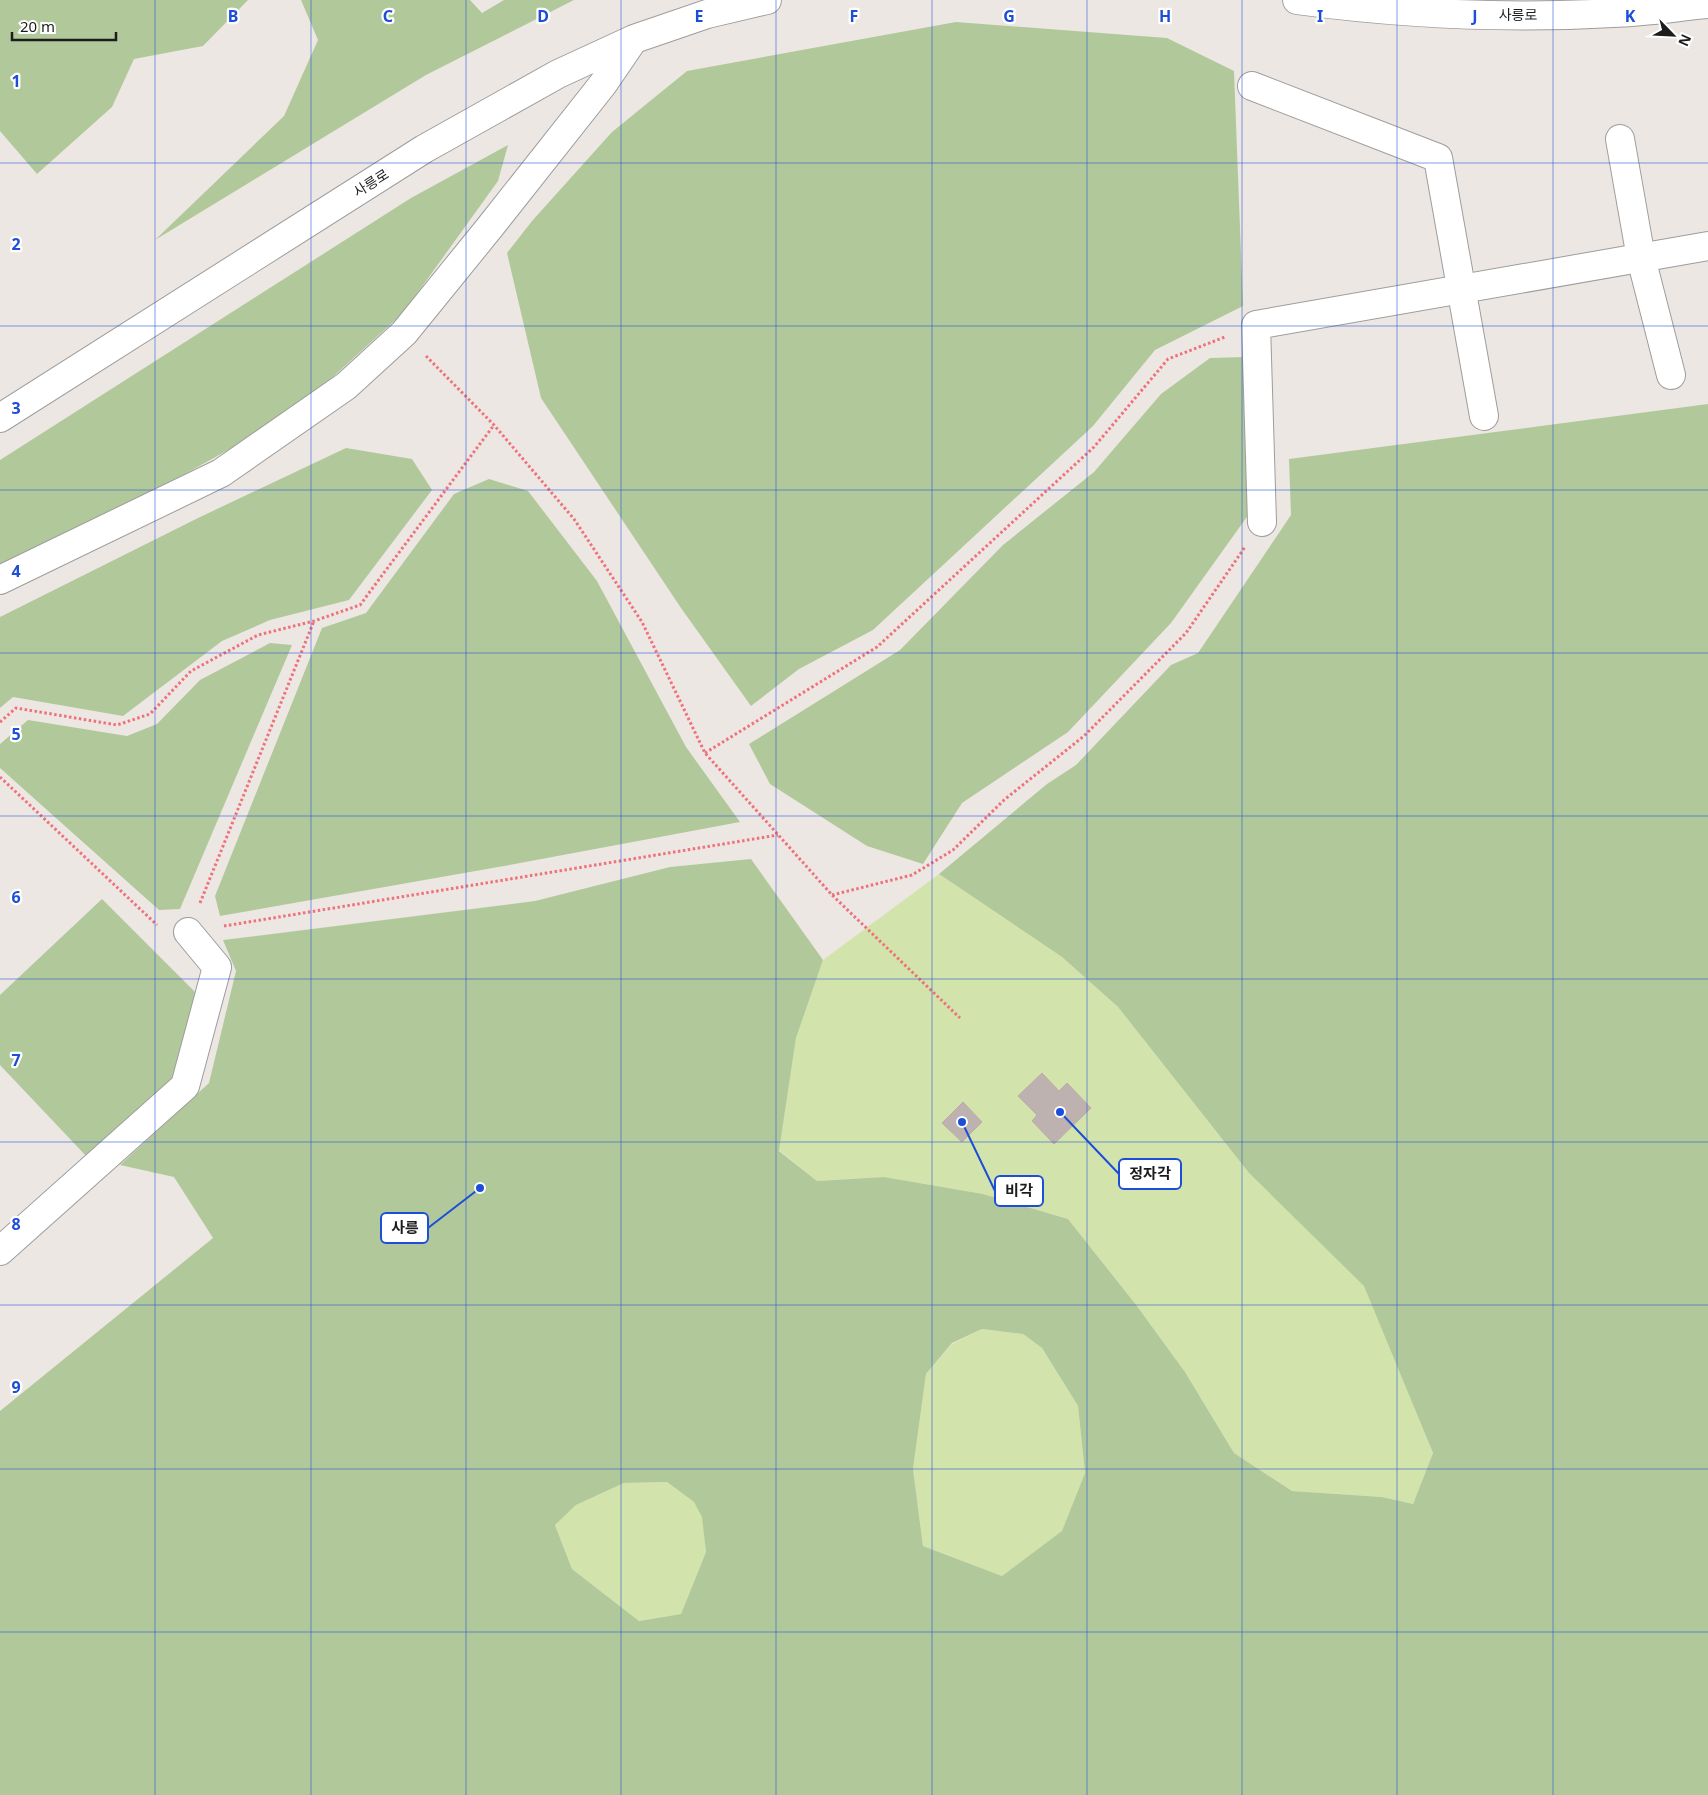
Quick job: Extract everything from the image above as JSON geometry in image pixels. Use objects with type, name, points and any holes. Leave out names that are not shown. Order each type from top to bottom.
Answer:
[{"type":"street","name":"사릉로","points":[[0,418],[424,149],[558,74],[634,39],[707,14],[766,0]]},
{"type":"street","name":"사릉로","points":[[1297,0],[1369,5],[1436,14],[1518,16],[1614,13],[1708,4]]},
{"type":"street","points":[[0,580],[221,473],[346,386],[404,332],[603,84],[634,39]]},
{"type":"street","points":[[1252,86],[1438,158],[1484,416]]},
{"type":"street","points":[[1620,139],[1641,258],[1671,375]]},
{"type":"street","points":[[1262,522],[1256,325],[1708,246]]},
{"type":"street","points":[[0,1251],[185,1086],[217,967],[188,932]]},
{"type":"path","points":[[704,753],[876,646],[1094,447],[1168,359],[1256,325]]},
{"type":"path","points":[[404,332],[494,425],[574,519],[642,622],[704,753],[832,895],[960,1018]]},
{"type":"path","points":[[0,722],[16,708],[117,725],[150,714],[191,671],[258,634],[314,621],[360,604],[494,425]]},
{"type":"path","points":[[832,895],[912,875],[953,850],[1004,800],[1084,736],[1186,633],[1262,522]]},
{"type":"path","points":[[188,932],[314,621]]},
{"type":"path","points":[[0,777],[168,935],[778,835]]},
{"type":"green space","points":[[0,0],[248,0],[203,46],[134,59],[112,107],[37,174],[0,131]]},
{"type":"green space","points":[[301,0],[470,0],[482,13],[504,0],[574,0],[426,75],[155,240],[284,116],[318,40]]},
{"type":"green space","points":[[956,22],[1167,38],[1234,71],[1243,306],[1155,350],[1093,426],[873,630],[799,669],[751,706],[681,608],[541,398],[507,253],[532,221],[612,132],[687,71]]},
{"type":"green space","points":[[508,145],[498,181],[403,313],[291,415],[113,514],[0,567],[0,460],[411,198]]},
{"type":"green space","points":[[1245,357],[1249,514],[1171,623],[1068,732],[962,803],[923,864],[867,846],[770,784],[749,744],[900,650],[1003,545],[1094,472],[1161,394],[1210,358]]},
{"type":"green space","points":[[1708,404],[1708,1795],[0,1795],[0,1411],[213,1238],[174,1177],[120,1165],[209,1083],[236,971],[223,940],[535,901],[670,867],[751,859],[823,960],[796,1038],[779,1151],[817,1181],[884,1177],[983,1194],[1068,1219],[1137,1306],[1185,1372],[1234,1453],[1292,1491],[1382,1497],[1413,1504],[1433,1453],[1364,1286],[1249,1173],[1118,1007],[1062,957],[939,874],[1047,784],[1076,765],[1171,665],[1198,653],[1291,515],[1289,459]],"holes":[[[982,1329],[1023,1334],[1042,1348],[1078,1406],[1085,1473],[1062,1531],[1002,1576],[923,1546],[913,1469],[926,1374],[952,1343]],[[667,1482],[694,1502],[702,1517],[706,1552],[681,1614],[639,1621],[572,1569],[555,1525],[576,1505],[624,1483]]]},
{"type":"green space","points":[[346,448],[412,459],[432,490],[349,600],[270,620],[222,641],[123,716],[13,697],[0,708],[0,617],[198,518]]},
{"type":"green space","points":[[489,479],[528,491],[597,581],[686,747],[740,822],[220,916],[215,896],[322,628],[366,613],[454,494]]},
{"type":"green space","points":[[270,643],[292,645],[180,909],[159,910],[0,768],[0,744],[28,720],[127,736],[157,724],[200,680]]},
{"type":"green space","points":[[939,874],[1062,957],[1118,1007],[1249,1173],[1365,1286],[1433,1453],[1413,1504],[1382,1497],[1292,1491],[1234,1453],[1185,1372],[1137,1306],[1068,1219],[983,1194],[884,1177],[817,1181],[779,1150],[796,1038],[823,960]]},
{"type":"green space","points":[[102,899],[201,998],[178,1072],[88,1158],[0,1065],[0,995]]},
{"type":"green space","points":[[982,1329],[1023,1334],[1042,1348],[1078,1406],[1085,1473],[1062,1532],[1002,1576],[923,1546],[913,1469],[926,1374],[952,1344]]},
{"type":"green space","points":[[667,1482],[694,1502],[703,1517],[706,1552],[681,1614],[639,1621],[572,1569],[555,1525],[576,1505],[624,1483]]},
{"type":"building","points":[[1042,1073],[1059,1091],[1067,1083],[1091,1108],[1054,1144],[1032,1121],[1037,1115],[1018,1096]]},
{"type":"building","points":[[963,1102],[982,1122],[962,1142],[942,1123]]},
{"type":"place","name":"정자각","points":[[1060,1112]]},
{"type":"place","name":"비각","points":[[962,1122]]},
{"type":"place","name":"사릉","points":[[480,1188]]}]
